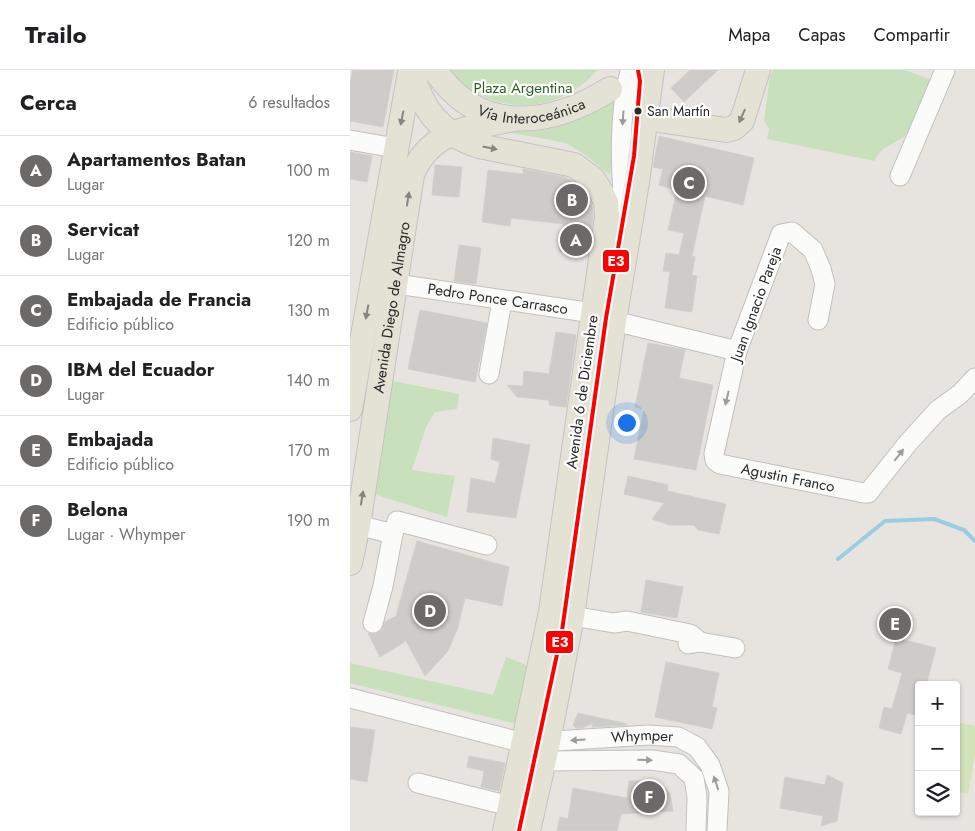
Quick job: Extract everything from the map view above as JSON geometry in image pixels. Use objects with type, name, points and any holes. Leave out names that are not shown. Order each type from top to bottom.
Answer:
[{"type":"main road","name":"Avenida 6 de Diciembre","points":[[410,70],[416,88],[431,115],[442,127],[464,141],[479,146],[574,165],[593,179],[606,202],[604,317],[572,616],[538,748],[510,806],[505,831]]},
{"type":"main road","name":"Avenida Diego de Almagro","points":[[350,563],[358,525],[386,340],[384,283],[396,148],[410,70]]},
{"type":"main road","name":"Vía Interoceánica","points":[[435,70],[450,90],[477,110],[514,119],[532,118],[561,112],[584,104],[610,89]]},
{"type":"main road","name":"Avenida 6 de Diciembre","points":[[528,831],[551,612],[604,317],[637,182],[646,118],[645,70]]},
{"type":"main road","points":[[646,118],[726,130],[734,128],[742,121],[758,70]]},
{"type":"main road","name":"Avenida Diego de Almagro","points":[[350,409],[356,336],[384,283],[417,162],[440,139],[452,133],[514,119]]},
{"type":"street","points":[[604,317],[624,214],[621,154],[624,104],[645,70]]},
{"type":"street","points":[[900,176],[945,70]]},
{"type":"street","points":[[350,140],[396,148]]},
{"type":"street","name":"Juan Ignacio Pareja","points":[[714,454],[737,351],[781,234],[792,232],[813,250],[825,284],[818,320]]},
{"type":"street","name":"Pedro Ponce Carrasco","points":[[384,283],[604,317],[737,351]]},
{"type":"street","points":[[490,374],[502,301]]},
{"type":"street","points":[[356,336],[386,340]]},
{"type":"street","points":[[968,396],[975,378]]},
{"type":"street","name":"Agustin Franco","points":[[714,454],[720,464],[868,493],[908,443],[938,410],[968,396]]},
{"type":"street","points":[[373,623],[397,521],[487,545]]},
{"type":"street","points":[[358,525],[393,534]]},
{"type":"street","points":[[572,616],[614,623],[627,620],[690,634],[700,642],[735,648]]},
{"type":"street","name":"Whymper","points":[[350,698],[538,748],[679,764],[694,778],[698,797],[696,831]]},
{"type":"street","name":"Whymper","points":[[538,748],[649,734],[678,737],[697,747],[710,765],[719,791],[717,831]]},
{"type":"street","points":[[519,831],[538,748]]},
{"type":"street","points":[[418,783],[510,806]]},
{"type":"green space","name":"Plaza Argentina","points":[[449,70],[597,70],[581,85],[563,96],[543,103],[523,105],[503,103],[483,96],[465,85]]},
{"type":"green space","points":[[773,70],[905,70],[934,81],[914,124],[904,137],[883,149],[874,161],[767,139],[769,129],[764,121],[770,76]]},
{"type":"green space","points":[[618,96],[610,175],[584,154],[566,143],[507,132]]},
{"type":"green space","points":[[393,381],[459,394],[457,409],[435,412],[426,427],[412,470],[455,476],[447,517],[370,493]]},
{"type":"green space","points":[[506,657],[533,668],[516,724],[350,683],[350,663],[493,695]]},
{"type":"green space","points":[[960,723],[975,726],[975,755],[968,794],[960,793]]},
{"type":"building","points":[[353,70],[394,70],[383,127],[350,121],[350,84]]},
{"type":"building","points":[[690,70],[718,70],[684,102],[671,88]]},
{"type":"building","points":[[659,136],[754,158],[743,205],[705,196],[692,256],[695,257],[692,275],[697,276],[692,312],[665,308],[670,272],[663,271],[666,253],[679,255],[684,233],[668,230],[677,190],[659,185],[663,169],[653,167]]},
{"type":"building","points":[[350,152],[372,156],[367,182],[350,179]]},
{"type":"building","points":[[435,165],[462,167],[459,197],[432,195]]},
{"type":"building","points":[[523,169],[564,177],[583,189],[592,206],[593,216],[588,256],[559,251],[564,224],[511,218],[510,226],[482,222],[488,170],[523,174]]},
{"type":"building","points":[[459,245],[481,248],[476,284],[454,281]]},
{"type":"building","points":[[420,310],[487,323],[475,382],[408,369]]},
{"type":"building","points":[[556,332],[576,335],[566,407],[549,405],[549,400],[517,397],[507,385],[523,386],[524,371],[549,374]]},
{"type":"building","points":[[648,343],[685,350],[679,378],[713,385],[696,470],[634,459],[644,409],[635,407]]},
{"type":"building","points":[[493,438],[530,445],[516,518],[467,512],[471,478],[495,483],[500,462],[491,459]]},
{"type":"building","points":[[628,476],[668,485],[667,491],[726,504],[719,534],[698,530],[694,525],[669,525],[652,519],[664,503],[624,494]]},
{"type":"building","points":[[417,541],[509,567],[502,606],[465,598],[458,627],[448,651],[425,676],[406,641],[380,657],[368,633],[375,634],[381,631],[385,622],[396,616]]},
{"type":"building","points":[[646,580],[683,587],[677,618],[641,612]]},
{"type":"building","points":[[896,638],[936,648],[927,681],[915,681],[915,715],[907,713],[901,734],[879,728],[884,707],[892,709],[902,673],[888,669]]},
{"type":"building","points":[[666,662],[719,673],[712,707],[717,708],[712,729],[655,717]]},
{"type":"building","points":[[578,713],[627,725],[592,727],[593,723],[582,728],[576,728],[573,725]]},
{"type":"building","points":[[350,727],[375,730],[367,782],[350,779]]},
{"type":"building","points":[[469,756],[505,763],[499,791],[481,787],[484,771],[467,767]]},
{"type":"building","points":[[827,775],[843,783],[837,821],[821,826],[823,816],[780,808],[785,777],[825,785]]},
{"type":"building","points":[[629,781],[655,781],[658,786],[667,790],[670,794],[673,811],[621,814],[617,831],[557,831],[560,817],[568,819],[573,788],[627,798]]},
{"type":"waterway","points":[[838,559],[885,521],[934,519],[964,530],[975,541]]},
{"type":"transit line","name":"E3","points":[[519,831],[562,631],[606,318],[634,156],[640,81],[638,70]]},
{"type":"place","name":"San Martín","points":[[638,111]]},
{"type":"place","name":"Embajada de Francia","points":[[689,183]]},
{"type":"place","name":"Servicat","points":[[572,200]]},
{"type":"place","name":"Apartamentos Batan","points":[[576,240]]},
{"type":"place","name":"IBM del Ecuador","points":[[430,611]]},
{"type":"place","name":"Embajada","points":[[895,624]]},
{"type":"place","name":"Belona","points":[[649,797]]}]
